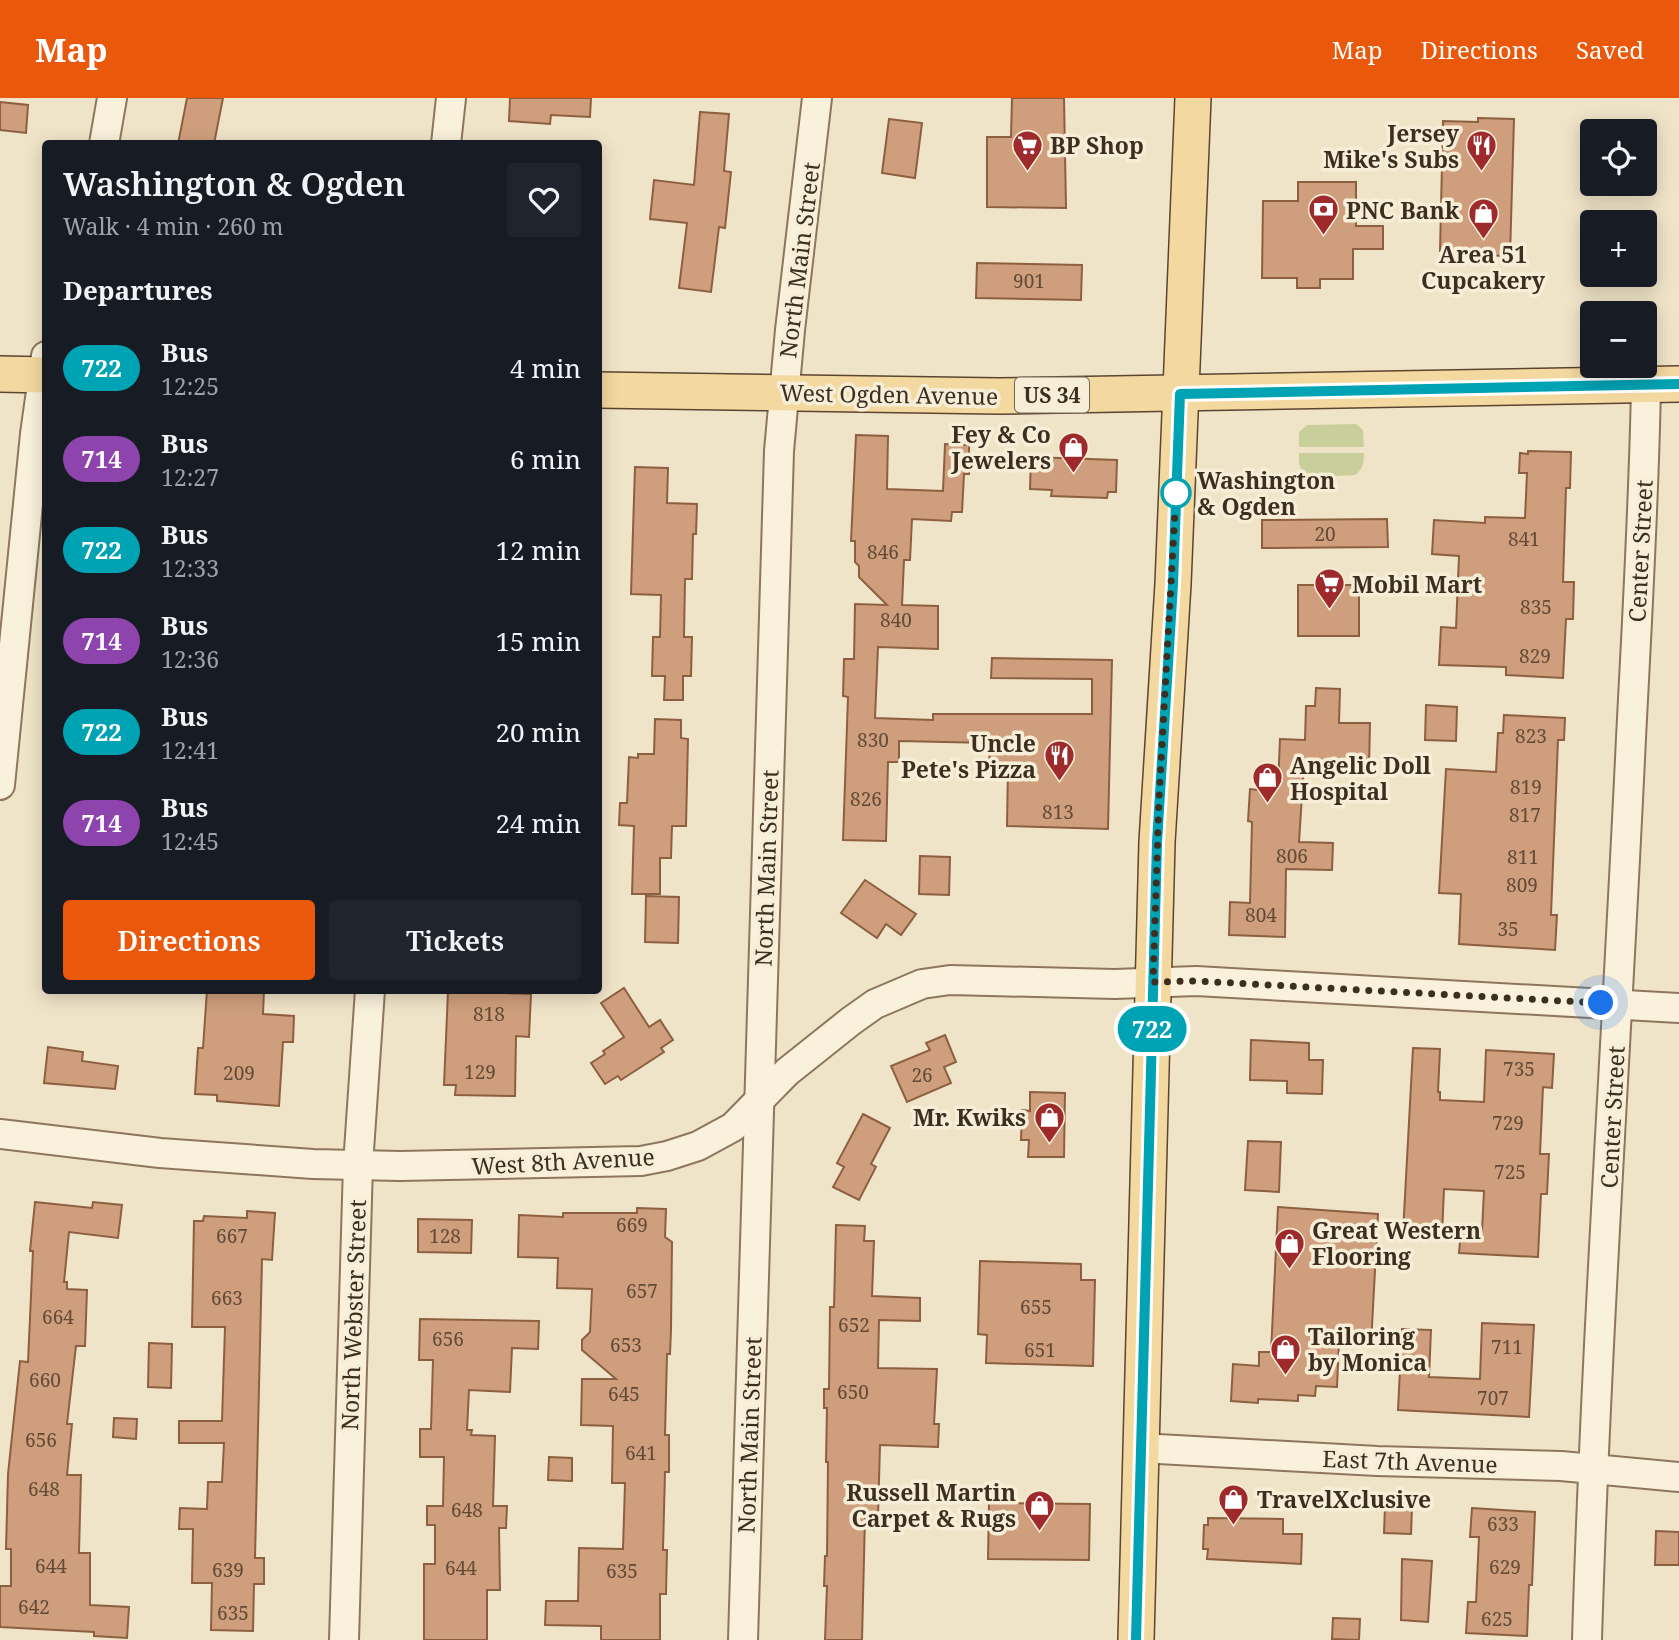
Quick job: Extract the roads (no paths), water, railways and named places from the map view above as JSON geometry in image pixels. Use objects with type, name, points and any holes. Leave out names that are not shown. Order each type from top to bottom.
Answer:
[{"type":"main road","points":[[1136,1640],[1159,803],[1173,584],[1193,98]]},
{"type":"main road","points":[[0,374],[42,369]]},
{"type":"main road","name":"US 34","points":[[1180,394],[1662,384]]},
{"type":"main road","name":"West Ogden Avenue","points":[[602,390],[987,396],[1180,394]]},
{"type":"street","points":[[105,140],[112,98]]},
{"type":"street","points":[[447,140],[452,98]]},
{"type":"street","name":"North Main Street","points":[[743,1640],[779,451],[817,98]]},
{"type":"street","name":"Center Street","points":[[1587,1640],[1592,1470],[1643,502],[1662,384]]},
{"type":"street","points":[[0,785],[42,397]]},
{"type":"street","name":"West 8th Avenue","points":[[0,1134],[208,1157],[358,1165],[641,1161],[667,1156],[717,1137],[733,1127],[787,1072],[875,1004],[922,984],[950,980],[1115,984],[1196,981],[1679,1008]]},
{"type":"street","name":"North Webster Street","points":[[344,1640],[358,1165],[370,994]]},
{"type":"street","name":"East 7th Avenue","points":[[1140,1448],[1377,1461],[1553,1466],[1679,1477]]},
{"type":"place","name":"BP Shop","points":[[1027,172]]},
{"type":"place","name":"Jersey Mike's Subs","points":[[1482,173]]},
{"type":"place","name":"PNC Bank","points":[[1323,237]]},
{"type":"place","name":"Area 51 Cupcakery","points":[[1483,240]]},
{"type":"place","name":"Fey & Co Jewelers","points":[[1074,474]]},
{"type":"place","name":"Washington & Ogden","points":[[1176,493]]},
{"type":"place","name":"Mobil Mart","points":[[1329,611]]},
{"type":"place","name":"Uncle Pete's Pizza","points":[[1059,783]]},
{"type":"place","name":"Angelic Doll Hospital","points":[[1267,805]]},
{"type":"place","name":"Mr. Kwiks","points":[[1049,1144]]},
{"type":"place","name":"Great Western Flooring","points":[[1289,1270]]},
{"type":"place","name":"Tailoring by Monica","points":[[1285,1376]]},
{"type":"place","name":"TravelXclusive","points":[[1234,1526]]},
{"type":"place","name":"Russell Martin Carpet & Rugs","points":[[1039,1532]]}]
